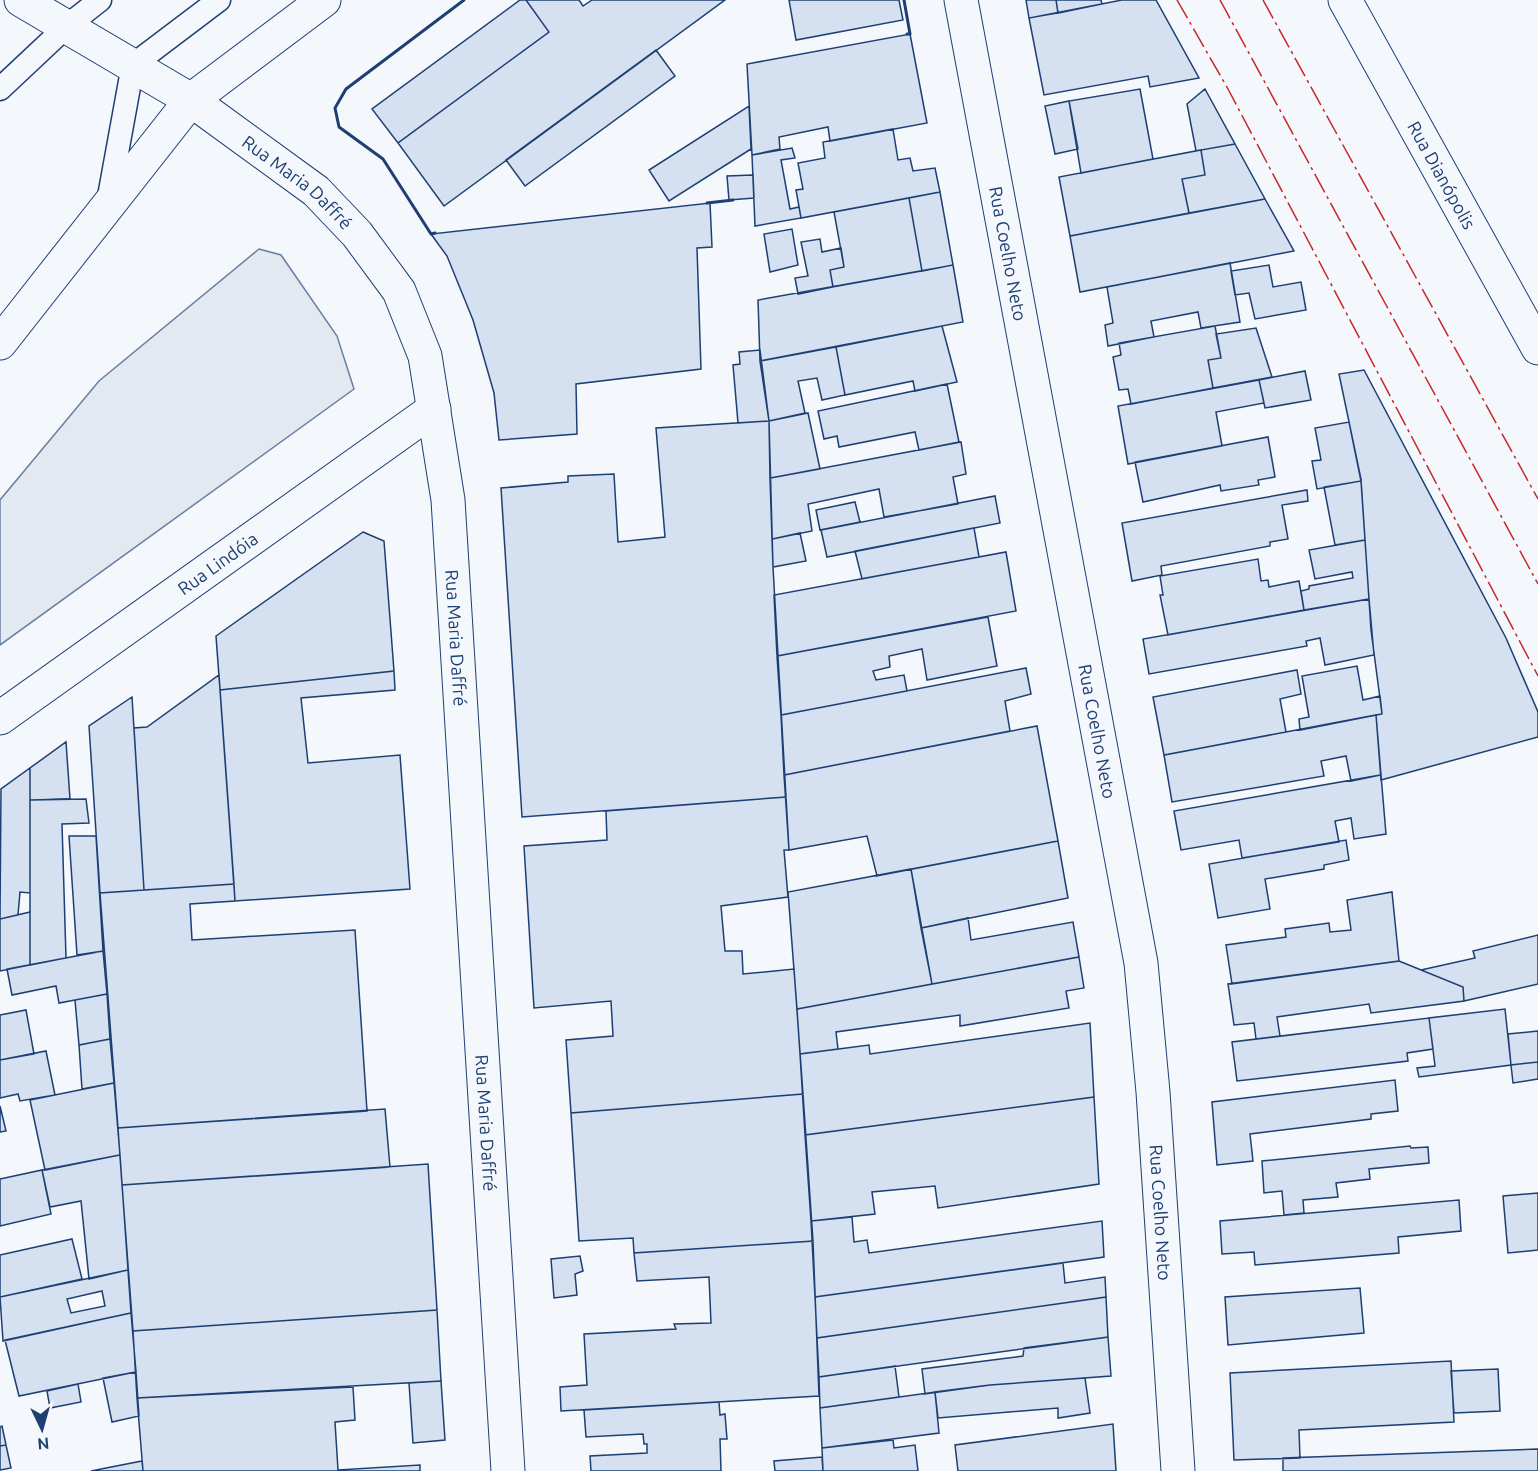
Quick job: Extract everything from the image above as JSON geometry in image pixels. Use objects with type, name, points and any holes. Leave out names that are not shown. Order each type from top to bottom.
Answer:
[{"type":"main road","name":"Rua Maria Daffré","points":[[21,0],[191,100],[316,191],[357,234],[399,291],[425,356],[448,500],[508,1471]]},
{"type":"main road","points":[[0,343],[191,100],[324,0]]},
{"type":"main road","name":"Rua Coelho Neto","points":[[961,0],[1141,963],[1154,1104],[1178,1471]]},
{"type":"main road","name":"Rua Dianópolis","points":[[1345,0],[1538,348]]},
{"type":"main road","name":"Rua Lindóia","points":[[0,718],[434,409]]},
{"type":"lane","points":[[0,89],[67,26],[100,0]]},
{"type":"lane","points":[[106,209],[133,65],[219,0]]},
{"type":"shaded area","points":[[259,249],[281,255],[337,336],[354,389],[0,645],[0,500],[99,381]]},
{"type":"building","points":[[520,0],[526,0],[549,32],[398,143],[372,109]]},
{"type":"building","points":[[526,0],[579,0],[583,6],[592,0],[725,0],[444,206],[398,143],[549,32]]},
{"type":"building","points":[[789,0],[899,0],[903,20],[796,40]]},
{"type":"building","points":[[1026,0],[1056,0],[1058,13],[1029,18]]},
{"type":"building","points":[[1056,0],[1101,0],[1102,4],[1058,13]]},
{"type":"building","points":[[1122,0],[1156,0],[1199,78],[1150,87],[1148,76],[1044,95],[1029,18]]},
{"type":"building","points":[[910,34],[927,123],[830,141],[828,127],[779,137],[780,149],[752,155],[747,64]]},
{"type":"building","points":[[656,50],[675,76],[525,186],[506,160]]},
{"type":"building","points":[[1140,89],[1153,159],[1081,173],[1069,101]]},
{"type":"building","points":[[1205,89],[1235,144],[1196,151],[1187,104]]},
{"type":"building","points":[[1069,101],[1078,149],[1055,154],[1045,106]]},
{"type":"building","points":[[749,106],[751,149],[669,201],[649,170]]},
{"type":"building","points":[[893,129],[898,160],[910,158],[913,171],[935,168],[940,192],[801,218],[796,190],[803,189],[798,163],[825,158],[823,142]]},
{"type":"building","points":[[1235,144],[1265,199],[1189,213],[1182,179],[1205,175],[1201,150]]},
{"type":"building","points":[[792,148],[795,158],[781,160],[790,209],[799,207],[801,218],[755,226],[752,155]]},
{"type":"building","points":[[1201,150],[1205,175],[1182,179],[1189,213],[1070,236],[1059,177]]},
{"type":"building","points":[[753,175],[754,198],[729,200],[727,176]]},
{"type":"building","points":[[940,192],[953,265],[922,271],[909,198]]},
{"type":"building","points":[[909,198],[922,271],[833,287],[830,270],[844,267],[834,212]]},
{"type":"building","points":[[1265,199],[1294,251],[1080,292],[1070,236]]},
{"type":"building","points":[[710,203],[712,247],[697,248],[701,369],[576,384],[577,434],[499,440],[494,393],[473,320],[447,256],[431,234]]},
{"type":"building","points":[[792,229],[798,265],[770,272],[764,234]]},
{"type":"building","points":[[820,239],[822,252],[841,248],[844,267],[830,270],[833,287],[798,294],[795,278],[808,276],[801,242]]},
{"type":"building","points":[[1230,263],[1240,322],[1201,328],[1198,312],[1151,321],[1154,337],[1108,346],[1105,325],[1113,323],[1107,287]]},
{"type":"building","points":[[953,265],[963,322],[760,361],[758,300]]},
{"type":"building","points":[[1269,265],[1273,287],[1301,282],[1306,310],[1255,319],[1249,293],[1235,295],[1231,271]]},
{"type":"building","points":[[942,326],[957,382],[915,391],[913,381],[845,395],[836,347]]},
{"type":"building","points":[[1215,326],[1221,358],[1208,360],[1213,388],[1131,404],[1128,389],[1119,390],[1113,357],[1121,355],[1119,343]]},
{"type":"building","points":[[1256,328],[1272,377],[1213,388],[1208,360],[1221,358],[1216,334]]},
{"type":"building","points":[[836,347],[845,395],[822,400],[817,378],[798,381],[805,413],[769,421],[760,361]]},
{"type":"building","points":[[760,350],[769,421],[738,423],[733,365],[740,364],[739,352]]},
{"type":"building","points":[[1364,370],[1506,638],[1538,712],[1538,737],[1381,780],[1376,715],[1382,714],[1371,630],[1361,479],[1339,374]]},
{"type":"building","points":[[1305,371],[1311,400],[1265,408],[1259,380]]},
{"type":"building","points":[[1259,380],[1264,403],[1216,412],[1222,446],[1128,464],[1118,406]]},
{"type":"building","points":[[947,384],[959,442],[919,450],[915,432],[839,447],[837,436],[824,439],[818,411]]},
{"type":"building","points":[[808,413],[820,469],[770,478],[769,421]]},
{"type":"building","points":[[769,421],[773,567],[786,797],[522,817],[501,488],[568,482],[568,476],[614,474],[618,542],[665,537],[656,428]]},
{"type":"building","points":[[1349,422],[1361,481],[1317,489],[1312,461],[1321,460],[1315,428]]},
{"type":"building","points":[[1268,437],[1275,477],[1258,480],[1259,485],[1221,491],[1220,485],[1143,502],[1135,462]]},
{"type":"building","points":[[961,442],[966,474],[953,477],[958,504],[884,517],[879,489],[808,504],[812,531],[772,539],[770,478]]},
{"type":"building","points":[[1361,481],[1365,540],[1335,545],[1324,487]]},
{"type":"building","points":[[1307,490],[1308,501],[1282,505],[1288,539],[1270,542],[1270,546],[1161,566],[1162,575],[1132,581],[1122,523]]},
{"type":"building","points":[[995,496],[1000,523],[827,557],[821,530]]},
{"type":"building","points":[[855,502],[860,522],[820,530],[816,510]]},
{"type":"building","points":[[974,528],[979,557],[862,579],[855,551]]},
{"type":"building","points":[[363,532],[384,541],[394,671],[220,690],[216,636]]},
{"type":"building","points":[[800,533],[806,561],[773,567],[772,539]]},
{"type":"building","points":[[1365,540],[1369,599],[1304,610],[1301,591],[1309,589],[1309,586],[1353,578],[1352,572],[1315,579],[1309,550]]},
{"type":"building","points":[[1006,552],[1016,611],[777,656],[774,595]]},
{"type":"building","points":[[1258,559],[1261,581],[1268,580],[1269,587],[1299,581],[1304,610],[1168,635],[1160,595],[1163,595],[1160,576]]},
{"type":"building","points":[[1369,599],[1374,655],[1325,665],[1320,638],[1306,641],[1307,646],[1149,674],[1143,639]]},
{"type":"building","points":[[988,617],[997,666],[927,680],[922,649],[889,656],[890,667],[873,671],[876,680],[904,675],[907,691],[781,715],[777,656]]},
{"type":"building","points":[[1357,666],[1363,700],[1380,696],[1382,714],[1300,730],[1299,719],[1309,717],[1302,676]]},
{"type":"building","points":[[1026,668],[1031,694],[1005,701],[1010,731],[784,775],[781,715]]},
{"type":"building","points":[[1297,670],[1301,694],[1280,699],[1286,732],[1164,755],[1153,697]]},
{"type":"building","points":[[394,671],[395,690],[301,698],[308,763],[400,755],[410,889],[235,901],[220,690]]},
{"type":"building","points":[[219,675],[234,884],[144,890],[134,728],[147,727]]},
{"type":"building","points":[[132,697],[144,890],[100,893],[89,726]]},
{"type":"building","points":[[1376,715],[1381,775],[1351,781],[1346,756],[1321,761],[1324,776],[1172,802],[1164,755]]},
{"type":"building","points":[[1037,726],[1058,841],[877,876],[867,836],[789,850],[784,775]]},
{"type":"building","points":[[66,742],[70,799],[30,800],[30,768]]},
{"type":"building","points":[[30,768],[30,893],[20,892],[18,915],[0,919],[1,789]]},
{"type":"building","points":[[1381,775],[1386,834],[1354,839],[1351,818],[1335,821],[1339,842],[1242,858],[1239,840],[1181,850],[1174,811]]},
{"type":"building","points":[[786,797],[789,850],[784,850],[788,897],[721,906],[725,951],[742,951],[743,974],[794,969],[803,1094],[571,1113],[566,1040],[613,1036],[611,1001],[534,1008],[524,846],[607,840],[606,811]]},
{"type":"building","points":[[86,799],[89,823],[62,824],[66,958],[30,965],[30,800]]},
{"type":"building","points":[[69,836],[96,836],[103,951],[77,955]]},
{"type":"building","points":[[1346,840],[1349,860],[1324,865],[1324,869],[1265,879],[1270,909],[1218,918],[1209,864]]},
{"type":"building","points":[[1058,841],[1068,898],[921,928],[911,869]]},
{"type":"building","points":[[911,869],[932,984],[797,1009],[788,892]]},
{"type":"building","points":[[234,884],[235,901],[190,904],[192,940],[355,930],[367,1111],[118,1128],[100,893]]},
{"type":"building","points":[[1392,892],[1399,961],[1232,984],[1226,945],[1286,937],[1285,929],[1329,923],[1330,932],[1351,930],[1347,900]]},
{"type":"building","points":[[30,912],[30,965],[0,971],[0,919]]},
{"type":"building","points":[[968,918],[971,940],[1073,922],[1079,957],[932,984],[921,928]]},
{"type":"building","points":[[1538,935],[1538,984],[1464,1001],[1463,987],[1421,970],[1475,958],[1473,951]]},
{"type":"building","points":[[103,951],[107,994],[59,1003],[56,986],[12,995],[7,969]]},
{"type":"building","points":[[1079,957],[1084,988],[1066,991],[1069,1008],[960,1026],[960,1015],[836,1032],[838,1049],[800,1054],[797,1009]]},
{"type":"building","points":[[1399,961],[1463,987],[1464,1001],[1371,1013],[1369,1004],[1277,1017],[1280,1036],[1256,1039],[1254,1023],[1234,1025],[1228,984]]},
{"type":"building","points":[[107,994],[110,1039],[79,1045],[75,1000]]},
{"type":"building","points":[[1505,1009],[1511,1065],[1419,1077],[1417,1068],[1435,1066],[1429,1018]]},
{"type":"building","points":[[26,1010],[34,1054],[0,1060],[0,1015]]},
{"type":"building","points":[[1429,1018],[1433,1049],[1407,1053],[1408,1061],[1237,1081],[1232,1042]]},
{"type":"building","points":[[1090,1023],[1094,1097],[805,1135],[800,1054],[869,1045],[870,1054]]},
{"type":"building","points":[[1538,1031],[1538,1062],[1511,1065],[1508,1034]]},
{"type":"building","points":[[110,1039],[114,1083],[82,1089],[79,1045]]},
{"type":"building","points":[[46,1051],[55,1095],[20,1101],[18,1094],[0,1098],[0,1060]]},
{"type":"building","points":[[1538,1062],[1538,1079],[1513,1083],[1511,1065]]},
{"type":"building","points":[[1395,1080],[1398,1111],[1371,1114],[1371,1119],[1250,1134],[1253,1161],[1217,1165],[1212,1102]]},
{"type":"building","points":[[114,1083],[120,1155],[45,1170],[30,1100]]},
{"type":"building","points":[[803,1094],[813,1241],[634,1253],[633,1238],[579,1241],[571,1113]]},
{"type":"building","points":[[1094,1097],[1099,1184],[938,1208],[935,1186],[872,1192],[875,1214],[811,1221],[805,1135]]},
{"type":"building","points":[[0,1106],[6,1131],[0,1132]]},
{"type":"building","points":[[385,1109],[390,1167],[122,1185],[118,1128]]},
{"type":"building","points":[[1410,1146],[1411,1148],[1428,1147],[1429,1163],[1369,1169],[1370,1179],[1336,1183],[1338,1197],[1303,1200],[1304,1213],[1284,1215],[1282,1191],[1264,1193],[1262,1161]]},
{"type":"building","points":[[120,1155],[128,1270],[89,1279],[81,1201],[50,1207],[42,1170]]},
{"type":"building","points":[[428,1164],[437,1310],[133,1331],[122,1185]]},
{"type":"building","points":[[42,1170],[51,1214],[0,1226],[0,1179]]},
{"type":"building","points":[[1538,1193],[1538,1250],[1508,1253],[1503,1196]]},
{"type":"building","points":[[1459,1200],[1461,1231],[1398,1237],[1399,1253],[1255,1265],[1254,1252],[1222,1254],[1220,1221]]},
{"type":"building","points":[[852,1217],[854,1242],[867,1240],[869,1253],[1102,1221],[1104,1257],[815,1297],[811,1221]]},
{"type":"building","points":[[72,1239],[82,1279],[0,1297],[0,1255]]},
{"type":"building","points":[[813,1241],[819,1396],[561,1411],[560,1387],[587,1385],[584,1334],[676,1329],[674,1324],[711,1323],[709,1277],[637,1281],[634,1253]]},
{"type":"building","points":[[580,1256],[583,1271],[575,1274],[577,1295],[554,1298],[551,1259]]},
{"type":"building","points":[[1063,1263],[1065,1283],[1105,1277],[1106,1297],[817,1338],[815,1297]]},
{"type":"building","points":[[128,1270],[131,1313],[3,1341],[0,1297]],"holes":[[[102,1291],[105,1306],[71,1313],[67,1299]]]},
{"type":"building","points":[[1360,1288],[1364,1333],[1228,1345],[1225,1297]]},
{"type":"building","points":[[1106,1297],[1108,1337],[819,1377],[817,1338]]},
{"type":"building","points":[[437,1310],[441,1381],[137,1398],[133,1331]]},
{"type":"building","points":[[131,1313],[136,1372],[19,1396],[5,1340]]},
{"type":"building","points":[[1108,1337],[1111,1376],[990,1385],[925,1394],[922,1369],[1023,1356],[1024,1348]]},
{"type":"building","points":[[1451,1361],[1454,1422],[1299,1430],[1300,1458],[1234,1460],[1230,1373]]},
{"type":"building","points":[[895,1366],[899,1397],[820,1408],[819,1377]]},
{"type":"building","points":[[1498,1369],[1500,1411],[1454,1413],[1451,1371]]},
{"type":"building","points":[[136,1372],[139,1416],[112,1422],[103,1378]]},
{"type":"building","points":[[1085,1378],[1090,1413],[1058,1418],[1058,1408],[938,1418],[935,1392],[990,1385]]},
{"type":"building","points":[[441,1381],[445,1440],[413,1443],[409,1383]]},
{"type":"building","points":[[78,1384],[81,1402],[50,1408],[47,1391]]},
{"type":"building","points":[[353,1387],[355,1420],[335,1422],[338,1470],[420,1465],[420,1471],[143,1471],[137,1398]]},
{"type":"building","points":[[935,1392],[939,1433],[822,1448],[820,1408]]},
{"type":"building","points":[[719,1402],[720,1415],[725,1414],[727,1439],[720,1439],[721,1471],[591,1471],[590,1456],[647,1453],[647,1444],[644,1444],[643,1434],[586,1437],[584,1410]]},
{"type":"building","points":[[1113,1424],[1116,1471],[958,1471],[955,1445]]},
{"type":"building","points":[[2,1426],[6,1445],[0,1446],[0,1427]]},
{"type":"building","points":[[893,1440],[894,1448],[915,1445],[918,1471],[823,1471],[822,1448]]},
{"type":"building","points":[[6,1445],[11,1468],[0,1470],[0,1446]]},
{"type":"building","points":[[1538,1449],[1538,1471],[1283,1471],[1283,1458]]},
{"type":"building","points":[[822,1457],[823,1471],[775,1471],[774,1461]]},
{"type":"building","points":[[142,1461],[143,1471],[91,1471]]},
{"type":"wall","points":[[435,233],[431,234],[383,159],[339,127],[335,108],[346,89],[464,0]]},
{"type":"wall","points":[[904,0],[910,34],[907,34]]},
{"type":"wall","points":[[707,203],[733,200]]},
{"type":"power","points":[[1177,0],[1228,89],[1538,676]]},
{"type":"power","points":[[1220,0],[1538,584]]},
{"type":"power","points":[[1263,0],[1538,499]]}]
